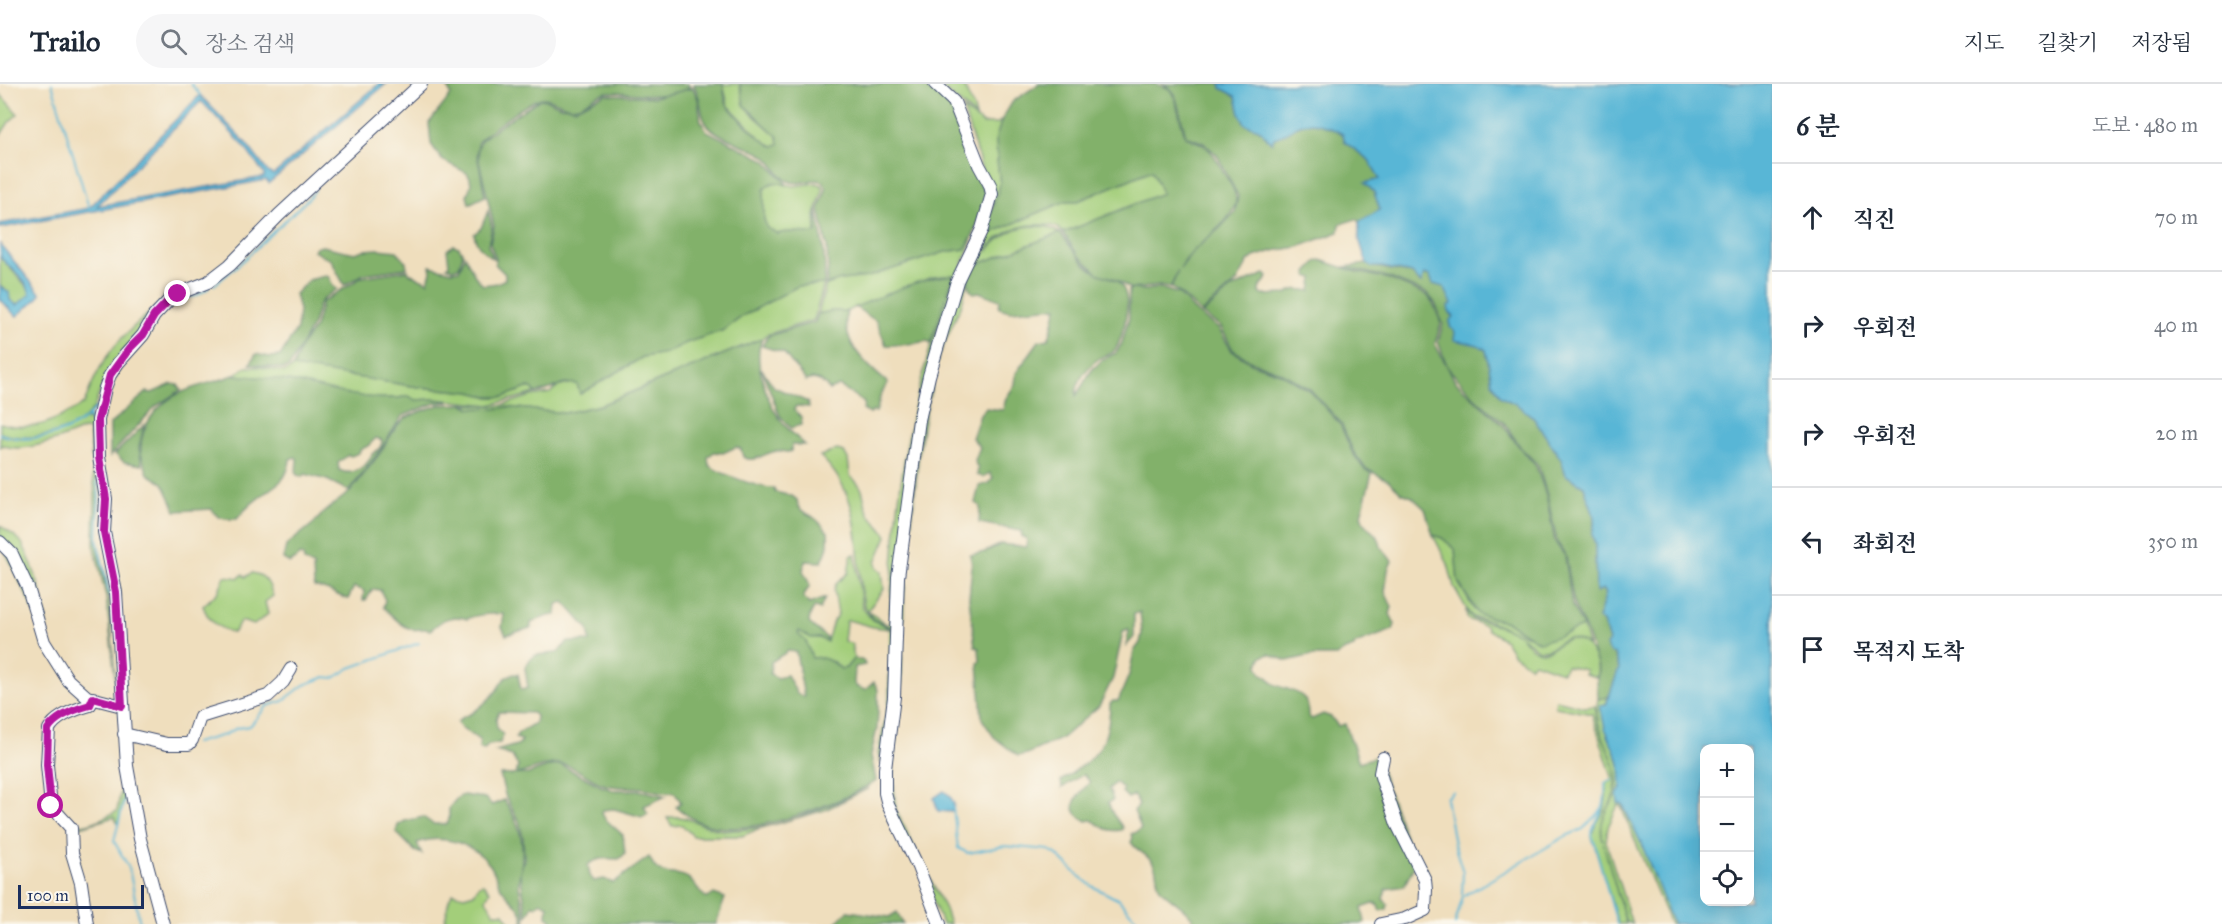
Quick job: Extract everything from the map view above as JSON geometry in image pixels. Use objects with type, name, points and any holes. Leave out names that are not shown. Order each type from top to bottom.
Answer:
[{"type":"street","points":[[163,924],[131,794],[124,734],[116,592],[104,532],[106,499],[98,435],[101,403],[110,375],[129,349],[143,335],[154,316],[170,299],[208,282],[230,265],[279,215],[421,84]]},
{"type":"street","points":[[935,84],[954,102],[976,160],[990,185],[992,194],[982,229],[957,281],[929,376],[919,420],[898,577],[894,697],[885,769],[885,793],[888,805],[918,867],[940,924]]},
{"type":"street","points":[[0,542],[12,554],[28,588],[44,642],[75,688],[87,697],[122,706]]},
{"type":"street","points":[[124,734],[167,744],[189,744],[200,717],[268,696],[277,690],[291,669]]},
{"type":"street","points":[[87,924],[81,883],[72,853],[71,828],[51,806],[47,765],[48,729],[51,724],[56,719],[90,705],[93,698]]},
{"type":"street","points":[[1382,924],[1416,915],[1425,910],[1426,897],[1425,880],[1397,824],[1382,780],[1380,773],[1383,758]]},
{"type":"green space","points":[[453,84],[688,84],[690,87],[660,95],[604,92],[582,105],[573,107],[543,98],[530,103],[499,124],[478,142],[477,154],[485,196],[469,204],[467,195],[471,185],[467,173],[442,160],[431,144],[429,123],[451,95],[448,88]]},
{"type":"green space","points":[[693,84],[723,84],[725,99],[730,108],[756,134],[774,146],[779,144],[778,137],[744,105],[740,84],[922,84],[945,101],[951,110],[986,196],[981,216],[969,243],[965,249],[945,252],[868,277],[841,280],[826,285],[827,246],[819,209],[826,189],[824,182],[820,180],[798,183],[788,181],[763,155],[710,128],[704,119]]},
{"type":"green space","points":[[723,84],[740,84],[751,113],[778,137],[779,144],[767,145],[728,105]]},
{"type":"green space","points":[[922,84],[931,84],[948,99],[988,196],[937,334],[893,628],[873,619],[864,606],[852,508],[835,473],[820,456],[837,450],[844,452],[848,459],[850,476],[862,490],[869,514],[887,536],[876,562],[877,568],[882,572],[884,589],[868,610],[889,626],[896,527],[914,409],[935,332],[954,275],[933,277],[847,311],[818,314],[826,285],[841,280],[868,277],[945,252],[965,249],[984,189],[957,125],[938,94]]},
{"type":"green space","points":[[938,84],[963,84],[976,117]]},
{"type":"green space","points":[[1039,84],[1156,84],[1168,88],[1174,95],[1185,136],[1203,144],[1216,158],[1236,198],[1235,207],[1230,216],[1199,246],[1219,229],[1235,212],[1238,196],[1217,155],[1204,143],[1186,136],[1175,94],[1170,88],[1163,84],[1221,84],[1221,88],[1236,96],[1240,114],[1272,143],[1274,138],[1305,123],[1324,125],[1343,134],[1345,142],[1369,160],[1381,179],[1366,183],[1374,192],[1381,211],[1359,222],[1356,219],[1340,224],[1339,232],[1298,247],[1254,257],[1248,262],[1237,282],[1201,313],[1180,293],[1171,288],[1178,271],[1170,288],[1160,286],[1131,289],[1113,278],[1099,274],[1078,255],[1063,233],[1162,193],[1152,170],[1078,201],[1066,201],[984,236],[1000,184],[996,138],[1002,119],[1013,101]]},
{"type":"green space","points":[[693,88],[698,99],[701,122],[707,131],[765,160],[786,183],[786,185],[771,183],[764,190],[764,219],[767,228],[778,234],[816,233],[817,210],[824,256],[824,284],[798,286],[743,316],[724,330],[686,343],[666,353],[643,357],[580,394],[577,384],[572,383],[536,393],[532,388],[527,388],[503,397],[490,397],[471,392],[418,387],[293,367],[302,344],[315,327],[322,302],[362,277],[408,270],[409,273],[428,282],[430,266],[452,271],[459,270],[465,256],[475,276],[483,285],[498,283],[505,279],[505,274],[495,264],[496,259],[490,243],[494,226],[478,148],[481,140],[508,120],[540,99],[576,108],[605,94],[654,97]]},
{"type":"green space","points":[[0,94],[18,114],[9,122],[0,136]]},
{"type":"green space","points":[[963,109],[983,124],[997,124],[1002,119],[996,138],[1000,184],[985,236],[1066,201],[1078,201],[1152,170],[1163,193],[1063,233],[1057,227],[1048,225],[1029,225],[1017,228],[1006,233],[988,247],[962,275],[993,205]]},
{"type":"green space","points":[[776,182],[794,186],[816,183],[822,185],[823,190],[815,215],[816,233],[778,234],[767,228],[764,219],[764,190],[766,186]]},
{"type":"green space","points":[[488,211],[492,227],[488,245],[494,259],[481,249],[474,234],[481,228]]},
{"type":"green space","points":[[1033,226],[1048,227],[1060,233],[973,266],[999,239],[1015,230]]},
{"type":"green space","points":[[1060,233],[1078,256],[1095,272],[1111,278],[1122,286],[1127,306],[1117,347],[1113,352],[1091,365],[1080,379],[1076,396],[1091,371],[1102,360],[1116,353],[1122,343],[1129,318],[1129,289],[1160,288],[1179,294],[1197,313],[1219,329],[1232,351],[1253,364],[1280,373],[1309,390],[1340,424],[1352,452],[1364,469],[1372,473],[1361,515],[1392,561],[1388,570],[1385,592],[1392,607],[1390,614],[1395,624],[1393,630],[1355,644],[1354,647],[1336,656],[1308,656],[1287,661],[1269,654],[1261,657],[1258,666],[1262,674],[1273,683],[1304,698],[1308,715],[1312,719],[1323,714],[1331,717],[1338,726],[1345,724],[1359,762],[1382,755],[1379,765],[1415,864],[1404,886],[1386,889],[1383,899],[1388,904],[1387,909],[1381,911],[1376,903],[1362,908],[1365,922],[1361,924],[1196,924],[1185,910],[1160,889],[1152,861],[1131,842],[1133,838],[1131,834],[1141,828],[1134,811],[1139,804],[1133,795],[1128,798],[1116,782],[1109,789],[1113,800],[1108,803],[1123,828],[1121,830],[1107,829],[1078,816],[1074,806],[1075,801],[1090,782],[1083,774],[1062,788],[1061,781],[1091,758],[1103,742],[1107,732],[1110,704],[1118,701],[1129,675],[1134,651],[1140,643],[1142,633],[1140,612],[1134,614],[1134,637],[1126,646],[1129,631],[1123,632],[1113,678],[1099,706],[1062,738],[1018,756],[994,737],[982,719],[979,648],[975,647],[969,598],[972,565],[970,555],[985,552],[1001,544],[1026,547],[1027,539],[1022,537],[1021,531],[979,523],[980,506],[975,503],[979,486],[989,483],[993,478],[990,473],[983,477],[977,475],[978,468],[975,460],[980,447],[972,438],[980,415],[986,408],[1003,410],[1006,398],[1015,385],[1016,373],[1039,341],[1048,339],[1057,307],[1010,311],[999,308],[1000,300],[970,290],[966,273],[973,266]]},
{"type":"green space","points":[[453,245],[459,247],[463,254],[459,267],[453,269],[447,267],[449,264],[447,250]]},
{"type":"green space","points":[[322,246],[355,253],[379,249],[397,251],[406,262],[407,268],[364,274],[344,285],[331,260],[314,251],[315,248]]},
{"type":"green space","points":[[0,257],[29,289],[30,294],[17,305],[10,300],[5,288],[0,286]]},
{"type":"green space","points":[[1320,260],[1389,279],[1427,295],[1433,303],[1441,323],[1435,344],[1455,381],[1503,425],[1536,466],[1546,495],[1555,542],[1565,556],[1572,606],[1583,627],[1539,642],[1507,622],[1478,614],[1458,582],[1455,549],[1442,538],[1433,535],[1425,509],[1388,480],[1365,468],[1353,451],[1341,423],[1309,388],[1233,350],[1221,327],[1202,314],[1232,288],[1265,274],[1268,277],[1259,289],[1262,295],[1287,294],[1295,290],[1311,291],[1313,278],[1307,273]]},
{"type":"green space","points":[[1367,264],[1412,273],[1421,283],[1424,274],[1430,276],[1433,284],[1444,287],[1479,345],[1486,350],[1492,382],[1501,397],[1516,404],[1533,417],[1561,459],[1566,475],[1584,486],[1594,515],[1592,534],[1595,544],[1596,591],[1603,589],[1606,593],[1598,619],[1603,622],[1619,668],[1608,697],[1598,699],[1599,670],[1585,628],[1574,605],[1566,556],[1557,542],[1538,465],[1521,448],[1505,424],[1475,398],[1448,368],[1438,342],[1443,324],[1435,303],[1427,293],[1390,278],[1344,267]]},
{"type":"green space","points":[[966,273],[967,283],[962,303],[938,358],[921,435],[904,595],[901,708],[892,763],[896,810],[945,909],[950,924],[942,924],[919,866],[891,808],[887,779],[897,690],[900,589],[921,419],[936,359],[962,278]]},
{"type":"green space","points":[[954,275],[931,343],[927,341],[886,345],[876,321],[855,307],[928,279]]},
{"type":"green space","points":[[329,277],[337,289],[319,304],[313,324],[289,367],[284,369],[250,364],[256,354],[270,357],[280,356],[297,329],[299,310],[295,294],[309,280]]},
{"type":"green space","points":[[824,284],[814,320],[766,335],[600,405],[565,413],[507,407],[471,408],[464,404],[503,405],[550,393],[557,387],[573,383],[577,384],[580,394],[643,357],[665,353],[724,330],[743,316],[798,286]]},
{"type":"green space","points":[[163,301],[100,391],[93,409],[85,418],[50,434],[24,437],[0,433],[0,423],[23,427],[44,424],[84,404],[106,357],[135,325]]},
{"type":"green space","points":[[847,311],[847,332],[851,342],[871,368],[888,383],[881,394],[876,412],[873,411],[870,414],[863,410],[864,403],[839,386],[829,390],[819,380],[806,381],[784,353],[762,346],[768,336],[815,322],[818,314]]},
{"type":"green space","points":[[763,338],[760,346],[760,367],[770,401],[779,418],[805,445],[792,445],[789,452],[773,452],[752,459],[743,457],[741,449],[736,447],[723,453],[714,452],[708,457],[709,465],[740,480],[774,488],[775,492],[792,496],[797,500],[800,509],[817,520],[828,532],[828,547],[821,562],[805,561],[803,571],[810,585],[803,597],[809,604],[825,598],[820,609],[815,607],[810,615],[809,623],[827,638],[827,642],[820,638],[811,638],[799,631],[798,634],[806,641],[812,658],[828,660],[841,669],[846,668],[854,658],[863,660],[865,665],[855,667],[854,683],[865,690],[874,682],[878,690],[877,729],[871,755],[876,781],[861,790],[798,815],[754,826],[734,828],[711,826],[690,817],[676,807],[681,802],[674,792],[607,786],[566,765],[550,764],[516,774],[518,766],[512,756],[496,751],[520,744],[522,740],[515,738],[518,733],[535,723],[536,716],[533,713],[499,712],[496,719],[497,728],[503,735],[500,743],[488,745],[484,750],[479,748],[480,740],[462,729],[457,723],[484,704],[509,675],[518,674],[521,690],[528,688],[525,668],[531,658],[536,655],[557,653],[568,642],[590,641],[588,629],[564,602],[557,604],[556,615],[546,616],[531,623],[531,628],[506,635],[502,627],[504,614],[474,616],[467,619],[451,618],[442,621],[430,630],[413,629],[399,623],[383,607],[385,600],[380,590],[373,589],[366,600],[363,600],[364,591],[354,587],[348,599],[314,587],[313,566],[304,561],[303,556],[300,555],[290,563],[283,559],[286,546],[351,491],[380,453],[396,427],[405,418],[439,405],[464,404],[471,408],[507,407],[565,413],[601,405]],"holes":[[[788,651],[796,652],[804,697],[797,694],[787,675],[778,678],[770,674],[771,662]]]},
{"type":"green space","points":[[246,367],[285,372],[293,367],[418,387],[471,392],[490,397],[503,397],[527,388],[532,388],[536,393],[490,405],[435,399],[415,400],[409,396],[367,397],[286,381],[234,375]]},
{"type":"green space","points":[[761,368],[774,387],[808,402],[809,407],[796,406],[794,409],[802,418],[801,425],[791,428],[780,416]]},
{"type":"green space","points":[[234,375],[294,382],[367,397],[409,396],[415,400],[435,399],[450,402],[435,403],[402,416],[379,452],[349,491],[327,480],[305,474],[301,477],[296,474],[297,458],[295,457],[290,459],[285,476],[281,481],[252,503],[237,519],[222,518],[212,509],[176,511],[163,483],[148,474],[141,452],[143,433],[157,409],[172,397]],"holes":[[[376,438],[382,440],[379,448],[359,470],[349,472],[339,470],[338,463],[348,455],[359,453]]]},
{"type":"green space","points":[[172,384],[178,385],[181,390],[156,406],[110,456],[110,424],[147,392],[152,393]]},
{"type":"green space","points":[[88,418],[92,427],[98,497],[96,541],[109,601],[116,687],[106,597],[94,545],[95,496],[89,430],[84,429],[32,446],[11,448],[3,445],[0,447],[0,435],[23,439],[46,437]]},
{"type":"green space","points":[[144,425],[139,448],[142,465],[124,462],[115,454]]},
{"type":"green space","points":[[0,525],[20,540],[31,563],[43,601],[45,634],[0,541]]},
{"type":"green space","points":[[1433,535],[1442,538],[1455,549],[1458,582],[1474,610],[1507,622],[1525,635],[1547,639],[1583,627],[1588,645],[1571,638],[1565,639],[1546,650],[1538,650],[1520,635],[1532,648],[1542,652],[1549,650],[1559,643],[1571,639],[1583,643],[1595,658],[1596,677],[1585,674],[1586,670],[1566,666],[1562,672],[1534,662],[1530,666],[1514,655],[1505,640],[1488,630],[1486,626],[1467,619],[1466,611],[1473,619],[1520,634],[1490,621],[1473,617],[1469,613],[1454,587],[1448,564]]},
{"type":"green space","points":[[855,554],[862,607],[872,620],[894,630],[892,697],[880,763],[878,753],[889,699],[890,629],[848,620],[844,641],[852,644],[854,658],[846,668],[841,669],[834,662],[810,657],[809,650],[798,634],[799,631],[827,641],[833,621],[838,614],[834,590],[836,584],[848,573],[851,556]]},
{"type":"green space","points":[[252,573],[264,578],[270,587],[273,596],[265,602],[268,614],[254,625],[241,621],[233,633],[218,626],[208,616],[203,606],[218,592],[225,576],[239,578],[243,574],[245,577]]},
{"type":"green space","points":[[1608,697],[1606,705],[1601,706],[1605,727],[1621,770],[1617,795],[1642,845],[1673,924],[1670,924],[1621,807],[1618,805],[1608,827],[1606,842],[1632,924],[1626,922],[1603,843],[1626,924],[1618,924],[1592,837],[1593,829],[1605,806],[1606,783],[1613,780],[1592,714],[1555,707],[1556,700],[1584,707],[1595,706],[1598,726],[1607,747],[1598,721],[1597,710],[1598,699]],"holes":[[[1613,763],[1617,784],[1615,794],[1605,815],[1615,791]]]},
{"type":"green space","points":[[561,765],[613,790],[638,790],[666,796],[644,806],[648,814],[642,817],[614,809],[603,810],[605,819],[623,835],[625,854],[619,859],[599,859],[588,865],[590,876],[594,881],[604,879],[613,883],[649,857],[654,866],[661,871],[688,878],[708,898],[714,894],[725,898],[716,924],[555,924],[547,916],[548,906],[541,902],[536,906],[533,905],[527,916],[520,873],[524,859],[523,838],[519,821],[506,798],[500,775],[528,774],[550,766]]},
{"type":"green space","points":[[124,785],[125,794],[118,824],[114,817],[77,828],[71,824],[88,823],[117,811]]},
{"type":"green space","points":[[869,788],[825,810],[758,829],[742,836],[693,836],[682,825],[672,826],[667,818],[682,817],[717,829],[742,830],[798,817]]},
{"type":"green space","points":[[463,795],[485,798],[492,805],[504,800],[513,814],[522,842],[519,886],[526,924],[521,924],[524,921],[520,910],[503,891],[490,865],[476,851],[457,842],[437,839],[417,843],[422,854],[415,851],[396,832],[398,825],[405,821],[423,817],[433,824],[447,824],[449,808],[457,798]]},
{"type":"green space","points":[[483,884],[490,891],[486,899],[494,913],[504,913],[511,924],[443,923],[453,893],[464,896],[474,893],[479,885]]},
{"type":"green space","points":[[848,911],[889,917],[897,912],[903,924],[835,924]]},
{"type":"water","points":[[379,84],[386,84],[269,183],[266,180],[0,228],[0,224],[89,208],[200,95],[273,175]],"holes":[[[201,101],[243,145],[264,177],[97,206]]]},
{"type":"water","points":[[1221,84],[1772,84],[1772,924],[1673,924],[1642,845],[1623,805],[1618,803],[1617,795],[1621,787],[1620,764],[1605,728],[1600,706],[1606,705],[1619,668],[1615,654],[1609,652],[1606,646],[1609,641],[1603,622],[1598,619],[1606,593],[1603,589],[1596,592],[1595,544],[1592,534],[1594,516],[1584,486],[1566,475],[1561,459],[1533,417],[1516,404],[1501,397],[1492,382],[1486,350],[1478,345],[1454,340],[1455,332],[1450,327],[1450,320],[1454,317],[1449,312],[1448,306],[1452,304],[1444,287],[1433,284],[1430,276],[1424,274],[1421,283],[1412,273],[1372,267],[1367,264],[1359,239],[1359,222],[1380,210],[1374,192],[1365,183],[1380,179],[1369,160],[1345,142],[1343,134],[1318,124],[1299,125],[1274,138],[1272,143],[1259,129],[1245,124],[1236,96],[1221,88]]},
{"type":"water","points":[[0,244],[40,293],[39,297],[17,316],[0,299],[0,286],[9,292],[10,300],[17,305],[30,294],[22,279],[1,258]]},
{"type":"water","points":[[944,791],[954,804],[952,812],[938,811],[934,798]]},
{"type":"waterway","points":[[52,84],[89,208]]},
{"type":"waterway","points":[[191,84],[200,95]]},
{"type":"waterway","points":[[400,111],[433,84]]},
{"type":"waterway","points":[[214,285],[235,268],[315,190]]},
{"type":"waterway","points":[[184,298],[196,296],[209,288]]},
{"type":"waterway","points":[[0,434],[25,438],[52,435],[76,425],[96,408]]},
{"type":"waterway","points":[[89,415],[93,427]]},
{"type":"waterway","points":[[97,481],[99,496],[97,539],[110,596]]},
{"type":"waterway","points":[[195,743],[224,735],[237,728],[250,726],[267,706],[283,701],[304,685],[325,677],[334,678],[350,668],[419,643]]},
{"type":"waterway","points":[[1612,780],[1605,783],[1602,808],[1591,831],[1617,924]]},
{"type":"waterway","points":[[1453,792],[1446,798],[1454,844],[1463,872],[1462,894]]},
{"type":"waterway","points":[[126,793],[114,841],[129,868],[140,924]]},
{"type":"waterway","points":[[953,808],[958,848],[968,853],[1005,846],[1049,850],[1092,886],[1119,900],[1141,924]]},
{"type":"waterway","points":[[1455,924],[1463,896],[1566,836],[1583,829],[1603,808]]},
{"type":"route","points":[[51,806],[47,765],[48,729],[51,724],[56,719],[90,705],[93,698],[122,706],[116,592],[104,532],[106,499],[98,435],[101,403],[110,375],[118,363],[143,335],[154,316],[178,294]]}]
